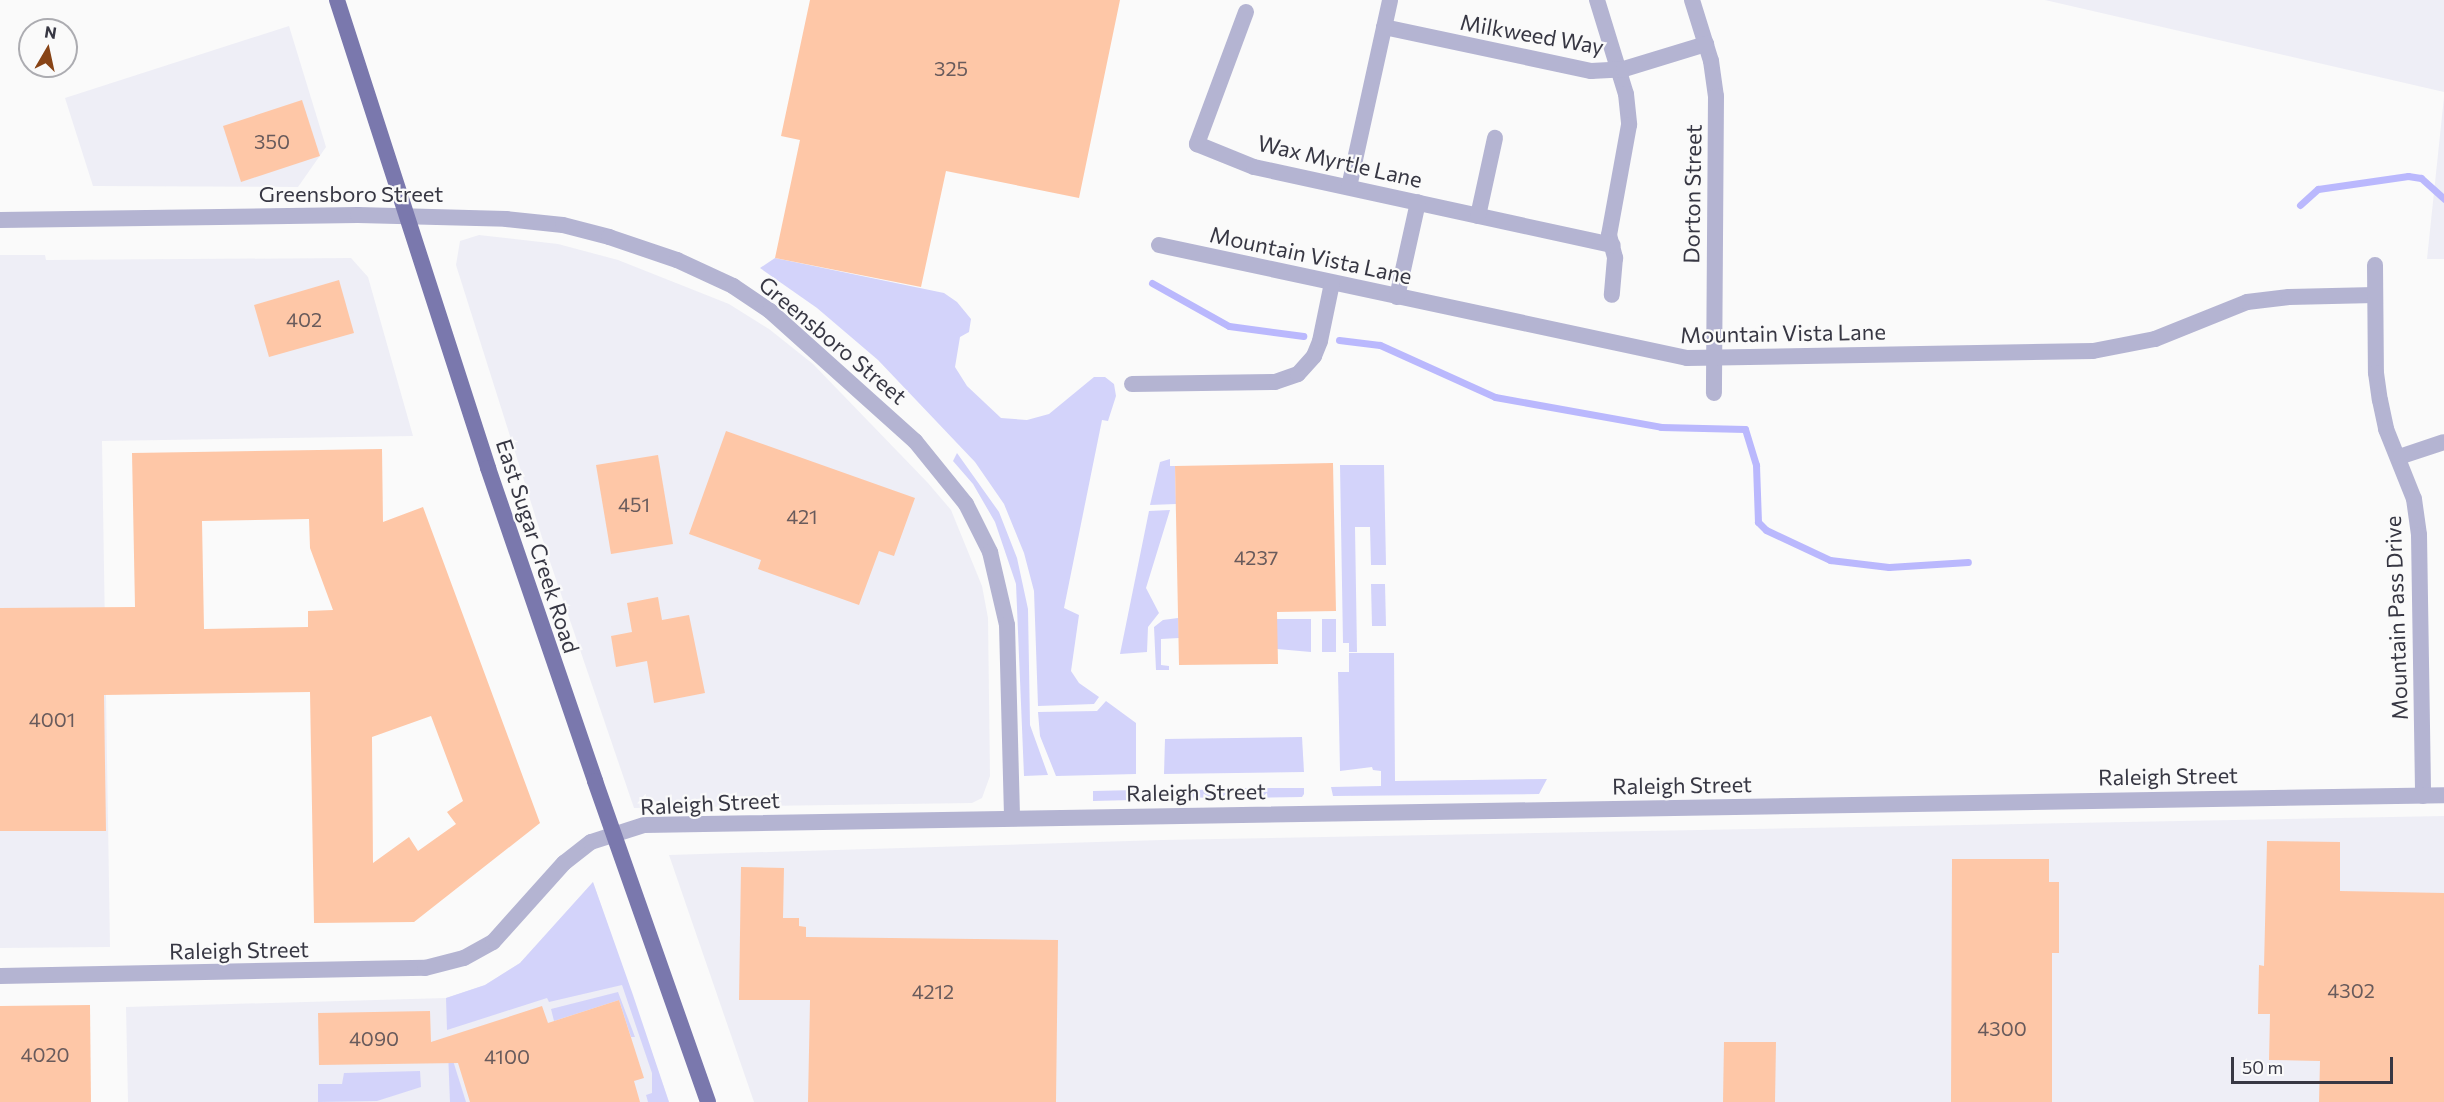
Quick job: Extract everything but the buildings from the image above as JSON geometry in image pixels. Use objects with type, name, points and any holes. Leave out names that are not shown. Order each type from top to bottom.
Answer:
[{"type":"main road","name":"East Sugar Creek Road","points":[[337,0],[405,215],[595,781],[708,1102]]},
{"type":"street","points":[[1349,187],[1390,0]]},
{"type":"street","points":[[1597,0],[1619,70],[1629,125],[1609,235],[1613,245],[1616,270],[1612,295]]},
{"type":"street","name":"Dorton Street","points":[[1692,0],[1715,78],[1717,129],[1714,393]]},
{"type":"street","name":"Wax Myrtle Lane","points":[[1246,12],[1197,144],[1254,167],[1613,245]]},
{"type":"street","name":"Milkweed Way","points":[[1384,27],[1577,69],[1619,70],[1706,44]]},
{"type":"street","points":[[1478,216],[1495,138]]},
{"type":"street","points":[[1397,297],[1418,202]]},
{"type":"street","name":"Greensboro Street","points":[[0,220],[405,215],[563,225],[676,260],[733,286],[770,311],[915,441],[966,504],[990,552],[1003,595],[1011,678],[1012,818]]},
{"type":"street","name":"Mountain Vista Lane","points":[[1159,245],[1673,357],[2093,351],[2155,339],[2247,302],[2289,297],[2375,295]]},
{"type":"street","name":"Mountain Pass Drive","points":[[2375,265],[2376,373],[2386,429],[2414,499],[2420,535],[2423,796]]},
{"type":"street","points":[[1132,384],[1275,382],[1298,374],[1314,356],[1320,341],[1332,283]]},
{"type":"street","points":[[2399,457],[2444,442]]},
{"type":"street","name":"Raleigh Street","points":[[0,976],[425,968],[464,958],[493,942],[564,863],[585,848],[644,825],[2444,795]]},
{"type":"shaded area","points":[[2045,0],[2444,0],[2444,92]]},
{"type":"shaded area","points":[[289,26],[326,147],[298,187],[93,186],[65,98]]},
{"type":"shaded area","points":[[2444,97],[2444,259],[2427,259]]},
{"type":"shaded area","points":[[479,235],[558,244],[618,260],[729,304],[769,329],[813,364],[928,483],[951,510],[982,586],[988,618],[990,776],[982,798],[972,803],[634,808],[546,550],[456,265],[460,241]]},
{"type":"shaded area","points":[[0,255],[45,255],[46,260],[351,258],[368,277],[413,436],[102,441],[110,947],[0,948]]},
{"type":"shaded area","points":[[775,258],[944,293],[957,302],[971,319],[969,332],[960,337],[955,367],[967,386],[1001,418],[1027,420],[1049,414],[1094,377],[1105,377],[1114,384],[1116,396],[1108,421],[1102,420],[1064,608],[1079,615],[1071,671],[1079,683],[1099,697],[1094,704],[1038,706],[1034,591],[1024,553],[1004,504],[975,462],[878,360],[817,308],[760,268]]},
{"type":"shaded area","points":[[957,453],[999,512],[1017,558],[1028,609],[1030,725],[1048,775],[1024,776],[1016,584],[995,522],[973,484],[953,461]]},
{"type":"shaded area","points":[[1170,459],[1170,466],[1175,466],[1176,504],[1150,505],[1160,462]]},
{"type":"shaded area","points":[[1340,465],[1384,465],[1386,565],[1371,565],[1370,527],[1355,527],[1357,652],[1349,652],[1349,643],[1343,643]]},
{"type":"shaded area","points":[[1170,510],[1146,588],[1159,613],[1148,627],[1147,652],[1120,654],[1149,511]]},
{"type":"shaded area","points":[[1371,584],[1385,584],[1386,626],[1372,626]]},
{"type":"shaded area","points":[[1178,618],[1179,638],[1161,639],[1161,665],[1169,666],[1169,670],[1156,670],[1154,627],[1163,620]]},
{"type":"shaded area","points":[[1277,619],[1311,619],[1311,652],[1277,649]]},
{"type":"shaded area","points":[[1322,619],[1336,619],[1336,652],[1322,652]]},
{"type":"shaded area","points":[[1349,653],[1394,653],[1395,781],[1547,779],[1539,794],[1333,796],[1331,787],[1381,786],[1381,771],[1373,770],[1372,767],[1340,771],[1338,672],[1349,672]]},
{"type":"shaded area","points":[[1106,701],[1136,723],[1136,774],[1056,776],[1040,736],[1038,712],[1097,711]]},
{"type":"shaded area","points":[[1302,737],[1304,772],[1164,774],[1165,739]]},
{"type":"shaded area","points":[[1242,788],[1304,788],[1304,794],[1302,797],[1243,798]]},
{"type":"shaded area","points":[[1226,789],[1226,798],[1166,797],[1166,791]]},
{"type":"shaded area","points":[[1137,790],[1132,800],[1093,801],[1093,791]]},
{"type":"shaded area","points":[[2444,816],[2444,1102],[754,1102],[669,855],[1162,840]]},
{"type":"shaded area","points":[[593,882],[669,1102],[128,1102],[126,1007],[446,998],[485,985],[520,963]]},
{"type":"shaded area","points":[[593,882],[669,1102],[648,1102],[646,1095],[652,1093],[652,1073],[622,985],[549,1002],[547,998],[447,1030],[446,998],[485,985],[520,963]]},
{"type":"shaded area","points":[[618,992],[635,1037],[631,1037],[619,1000],[554,1021],[551,1009]]},
{"type":"shaded area","points":[[448,1051],[450,1051],[466,1102],[450,1102]]},
{"type":"shaded area","points":[[420,1071],[421,1087],[377,1101],[318,1102],[318,1084],[342,1084],[344,1073]]},
{"type":"waterway","points":[[2300,205],[2318,189],[2408,176],[2421,178],[2444,199]]},
{"type":"waterway","points":[[1152,283],[1229,326],[1303,336]]},
{"type":"waterway","points":[[1339,340],[1380,345],[1495,397],[1661,427],[1745,429],[1756,465],[1758,522],[1766,530],[1830,560],[1889,567],[1968,562]]}]
